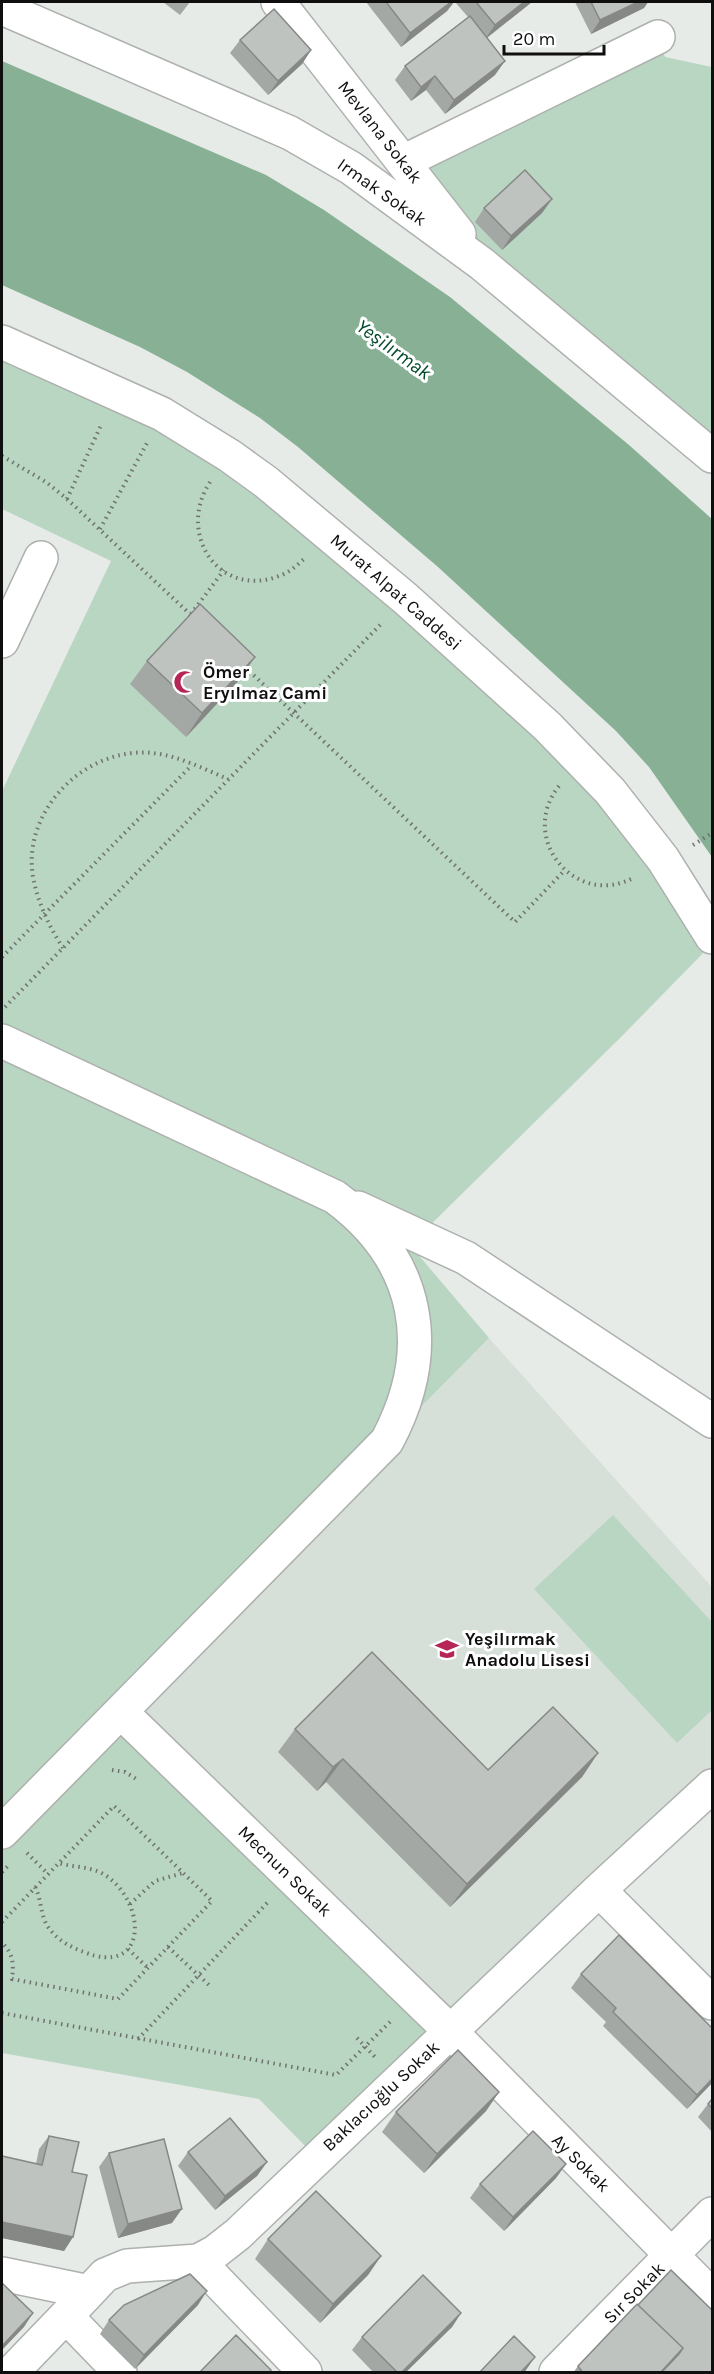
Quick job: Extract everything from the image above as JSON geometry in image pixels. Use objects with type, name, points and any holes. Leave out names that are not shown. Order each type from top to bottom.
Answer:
[{"type":"street","name":"Mevlana Sokak","points":[[278,2],[482,264]]},
{"type":"street","name":"Irmak Sokak","points":[[2,8],[290,133],[351,168],[482,264],[698,431],[712,456]]},
{"type":"street","points":[[403,162],[658,37]]},
{"type":"street","name":"Murat Alpat Caddesi","points":[[2,342],[162,414],[230,456],[266,482],[330,535],[406,599],[547,726],[583,762],[610,791],[663,859],[712,937]]},
{"type":"street","points":[[2,641],[41,558]]},
{"type":"street","points":[[2,1041],[466,1258],[712,1421]]},
{"type":"street","points":[[9,1844],[121,1712],[387,1441],[400,1417],[409,1390],[414,1363],[415,1335],[411,1308],[392,1257],[357,1213],[335,1197]]},
{"type":"street","name":"Mecnun Sokak","points":[[121,1712],[450,2031]]},
{"type":"street","name":"Baklacıoğlu Sokak","points":[[12,2373],[105,2275],[127,2266],[198,2261],[215,2252],[238,2234],[599,1890],[712,1786]]},
{"type":"street","points":[[599,1890],[712,2003]]},
{"type":"street","name":"Ay Sokak","points":[[450,2031],[712,2296]]},
{"type":"street","name":"Sır Sokak","points":[[556,2373],[712,2214]]},
{"type":"street","points":[[198,2261],[305,2373]]},
{"type":"street","points":[[2,2274],[89,2292]]},
{"type":"street","points":[[66,2316],[120,2373]]},
{"type":"path","points":[[67,499],[117,392]]},
{"type":"path","points":[[100,529],[162,414]]},
{"type":"path","points":[[2,456],[46,482],[67,499],[199,623]]},
{"type":"path","points":[[230,456],[202,494],[197,520],[202,546],[209,557],[224,570],[241,579],[254,580],[280,576],[292,570],[330,535]]},
{"type":"path","points":[[191,615],[224,570]]},
{"type":"path","points":[[2,1011],[406,599]]},
{"type":"path","points":[[242,664],[515,922],[565,870]]},
{"type":"path","points":[[63,948],[44,914],[33,880],[32,850],[40,821],[55,794],[77,774],[104,759],[133,753],[163,755],[228,779]]},
{"type":"path","points":[[583,762],[555,792],[545,816],[547,843],[552,855],[565,870],[580,880],[593,884],[613,885],[632,879],[663,859]]},
{"type":"path","points":[[2,957],[192,765]]},
{"type":"path","points":[[701,840],[712,833]]},
{"type":"path","points":[[108,1770],[125,1772],[144,1785]]},
{"type":"path","points":[[2,1922],[114,1806],[212,1901],[118,1999],[12,1979],[14,1967],[12,1958],[2,1943]]},
{"type":"path","points":[[2,1872],[9,1844]]},
{"type":"path","points":[[35,1887],[44,1920],[53,1933],[66,1943],[93,1956],[106,1958],[118,1956],[128,1949],[134,1938],[135,1914],[118,1887],[107,1876],[80,1865],[59,1863]]},
{"type":"path","points":[[130,1904],[155,1881],[183,1873]]},
{"type":"path","points":[[260,1895],[276,1910]]},
{"type":"path","points":[[138,2038],[268,1902]]},
{"type":"path","points":[[168,1947],[209,1985]]},
{"type":"path","points":[[128,1949],[148,1968]]},
{"type":"path","points":[[2,2013],[336,2076],[392,2021],[384,2013]]},
{"type":"shaded area","points":[[656,38],[665,57],[712,67],[712,456],[482,264],[403,162]]},
{"type":"shaded area","points":[[2,342],[162,414],[547,726],[712,944],[410,1245],[489,1338],[121,1711],[450,2031],[316,2157],[259,2099],[2,2053],[2,791],[111,561],[2,509]]},
{"type":"shaded area","name":"Yeşilırmak Anadolu Lisesi","points":[[489,1338],[712,1587],[712,1786],[450,2031],[121,1712]]},
{"type":"shaded area","points":[[613,1515],[712,1622],[712,1710],[677,1743],[534,1589]]},
{"type":"water","name":"Yeşilırmak","points":[[2,61],[266,175],[324,210],[450,297],[629,445],[712,519],[712,857],[649,767],[616,731],[438,567],[298,447],[260,418],[187,372],[140,347],[2,285]]},
{"type":"building","points":[[386,2],[451,2],[410,33]]},
{"type":"building","points":[[476,2],[524,2],[495,25]]},
{"type":"building","points":[[591,2],[638,2],[600,20]]},
{"type":"building","points":[[274,9],[311,50],[278,81],[240,40]]},
{"type":"building","points":[[470,16],[505,61],[454,100],[435,76],[421,87],[405,66]]},
{"type":"building","points":[[525,170],[552,199],[511,236],[484,208]]},
{"type":"building","points":[[200,604],[255,657],[202,713],[147,661]]},
{"type":"building","points":[[372,1652],[488,1770],[553,1707],[598,1753],[467,1884],[343,1759],[333,1767],[295,1729]]},
{"type":"building","points":[[619,1935],[712,2028],[712,2079],[697,2095],[613,2012],[616,2008],[581,1974]]},
{"type":"building","points":[[458,2050],[499,2092],[437,2154],[396,2112]]},
{"type":"building","points":[[230,2118],[267,2162],[225,2196],[188,2152]]},
{"type":"building","points":[[533,2131],[566,2164],[513,2217],[480,2184]]},
{"type":"building","points":[[49,2136],[79,2142],[72,2172],[87,2175],[73,2237],[2,2222],[2,2156],[42,2165]]},
{"type":"building","points":[[164,2139],[182,2209],[128,2224],[109,2153]]},
{"type":"building","points":[[316,2191],[381,2256],[333,2304],[268,2239]]},
{"type":"building","points":[[671,2270],[712,2310],[712,2373],[661,2373],[683,2348],[638,2305]]},
{"type":"building","points":[[190,2274],[207,2291],[144,2355],[109,2320],[124,2305]]},
{"type":"building","points":[[423,2275],[461,2313],[401,2373],[398,2373],[362,2337]]},
{"type":"building","points":[[2,2283],[33,2313],[2,2346]]},
{"type":"building","points":[[637,2304],[683,2348],[660,2373],[583,2373],[578,2366]]},
{"type":"building","points":[[236,2335],[271,2370],[269,2373],[199,2373]]},
{"type":"building","points":[[514,2336],[535,2357],[520,2373],[479,2373]]},
{"type":"place","name":"Ömer Eryılmaz Cami","points":[[185,682]]},
{"type":"place","name":"Yeşilırmak Anadolu Lisesi","points":[[447,1649]]}]
